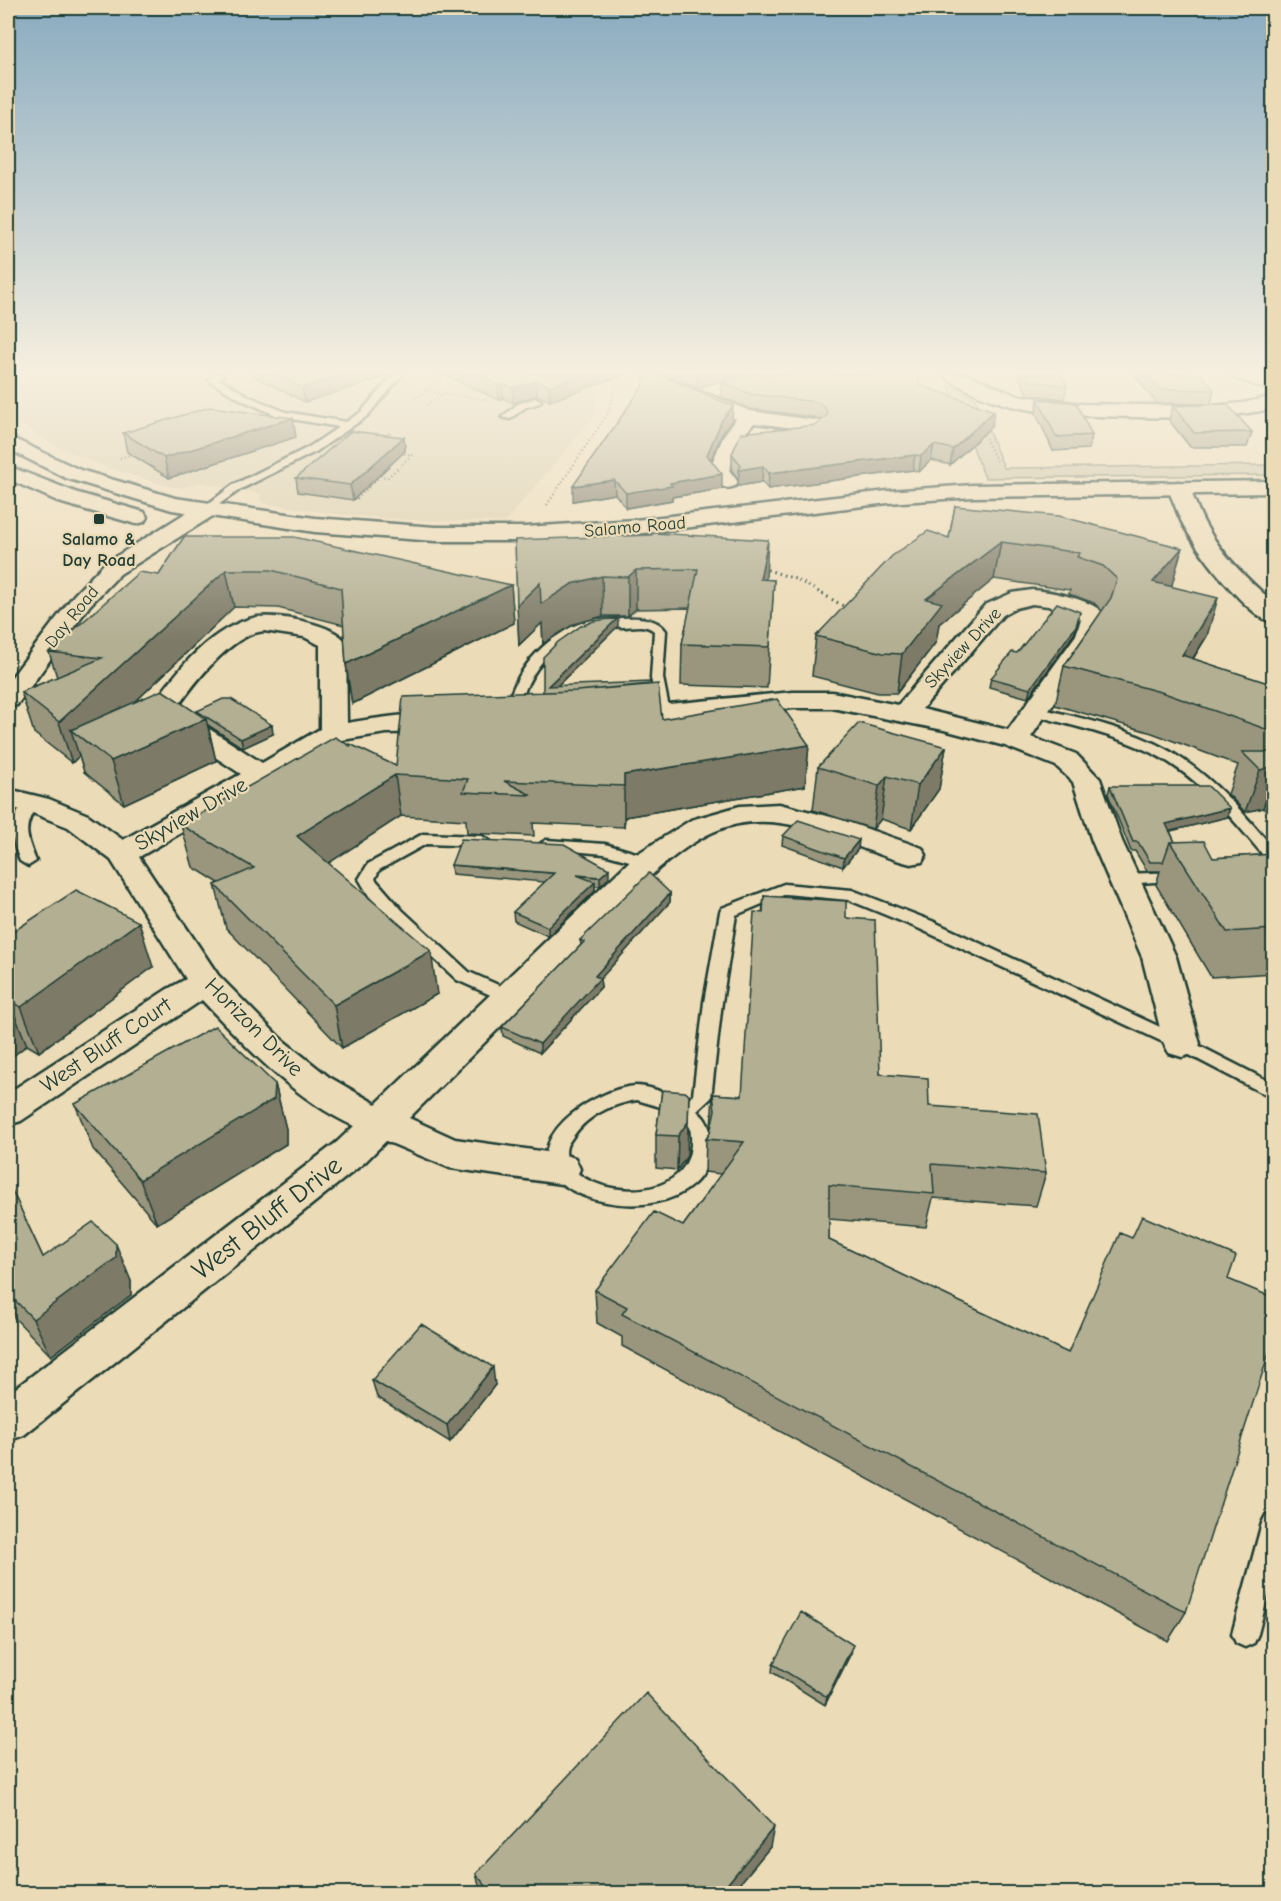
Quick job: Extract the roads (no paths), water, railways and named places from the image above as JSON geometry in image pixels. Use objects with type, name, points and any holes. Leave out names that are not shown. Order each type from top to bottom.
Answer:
[{"type":"street","name":"Salamo Road","points":[[48,463],[106,485],[172,504],[305,524],[376,531],[475,534],[584,531],[708,520],[940,493],[1038,489],[1183,496],[1274,504]]},
{"type":"street","points":[[722,463],[719,470],[728,482]]},
{"type":"street","name":"Salamo Road","points":[[8,472],[48,490],[150,520],[298,542],[407,551],[563,552],[683,543]]},
{"type":"street","name":"Salamo Road","points":[[727,537],[892,516],[1183,496],[1274,487]]},
{"type":"street","points":[[1183,496],[1194,524],[1206,544],[1240,583],[1274,616]]},
{"type":"street","name":"Day Road","points":[[8,699],[82,600],[112,569],[208,509]]},
{"type":"street","name":"Skyview Drive","points":[[904,714],[994,610],[1022,596],[1046,597],[1094,616],[1088,635],[1016,740]]},
{"type":"street","name":"Skyview Drive","points":[[260,774],[173,717],[166,705],[178,687],[226,639],[246,627],[269,623],[324,634],[333,642],[334,733]]},
{"type":"street","name":"Skyview Drive","points":[[589,720],[832,700],[1016,740],[1066,760],[1086,779],[1107,841],[1159,957],[1182,1044]]},
{"type":"street","name":"Skyview Drive","points":[[122,854],[334,733],[386,725],[501,723]]},
{"type":"street","name":"Horizon Drive","points":[[19,801],[78,821],[122,854],[206,983],[267,1047],[316,1087],[382,1124],[450,1153],[561,1169]]},
{"type":"street","name":"West Bluff Drive","points":[[8,1420],[332,1166],[382,1124],[648,861],[703,826],[727,818],[756,813],[778,813],[836,829],[911,855]]},
{"type":"street","name":"West Bluff Court","points":[[8,1111],[178,998],[206,983]]},
{"type":"lane","points":[[208,509],[237,487],[286,463]]},
{"type":"lane","name":"Skyview Drive","points":[[501,723],[530,669],[551,648],[576,629],[587,624],[649,622],[656,625],[660,631],[657,678],[663,713]]},
{"type":"lane","points":[[1035,711],[1114,733],[1163,753],[1203,782],[1249,828],[1274,859]]},
{"type":"lane","points":[[19,801],[20,838],[28,861]]},
{"type":"lane","points":[[493,841],[423,839],[373,867],[367,879],[375,892],[396,914],[463,976],[510,997]]},
{"type":"lane","points":[[525,843],[605,849],[648,861]]},
{"type":"lane","points":[[1124,879],[1201,877]]},
{"type":"lane","points":[[685,1110],[702,1098],[712,1002],[728,912],[784,889],[852,895],[926,925],[1182,1044],[1274,1092]]},
{"type":"lane","points":[[637,1093],[664,1098],[685,1110],[699,1124],[701,1154],[691,1174],[672,1191],[648,1198],[620,1199],[570,1181],[561,1169],[556,1154],[561,1135],[582,1114],[608,1098],[637,1093]]},
{"type":"lane","points":[[1245,1634],[1274,1523]]},
{"type":"place","name":"Salamo & Day Road","points":[[99,519]]}]
